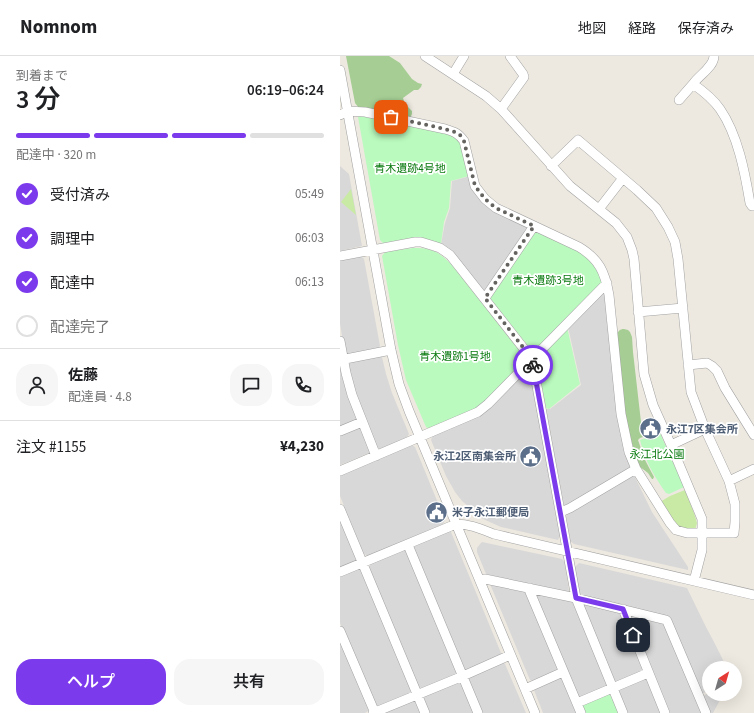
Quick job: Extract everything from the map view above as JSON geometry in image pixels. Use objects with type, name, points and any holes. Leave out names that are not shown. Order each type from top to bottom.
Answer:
[{"type":"street","points":[[426,56],[486,96],[501,109],[570,186],[616,223],[627,237],[634,259],[644,374],[653,405],[702,519],[702,550],[694,581]]},
{"type":"street","points":[[452,74],[464,56]]},
{"type":"street","points":[[501,109],[524,77],[510,56]]},
{"type":"street","points":[[679,100],[714,61],[714,56]]},
{"type":"street","points":[[340,70],[344,113],[372,250],[390,350],[399,384],[535,713]]},
{"type":"street","points":[[693,84],[710,97],[724,116],[737,147],[750,204],[754,206]]},
{"type":"street","points":[[344,113],[365,112],[455,132],[460,135],[464,141],[475,186],[485,199],[496,208],[579,247],[587,252],[596,261],[602,271],[609,295],[621,414],[629,452],[636,469],[676,530],[687,533],[734,533],[735,504],[729,481],[705,429],[691,392],[677,252],[675,242],[668,227],[656,208],[578,140],[551,166]]},
{"type":"street","points":[[599,209],[623,178]]},
{"type":"street","points":[[485,298],[534,226]]},
{"type":"street","points":[[340,256],[415,242],[440,248],[450,255],[532,359],[576,598],[623,713]]},
{"type":"street","points":[[340,471],[478,412],[488,404],[606,282]]},
{"type":"street","points":[[638,312],[683,308]]},
{"type":"street","points":[[340,341],[342,360],[352,395],[376,456]]},
{"type":"street","points":[[342,360],[390,350]]},
{"type":"street","points":[[688,365],[707,363],[717,371],[725,388],[754,435]]},
{"type":"street","points":[[340,431],[362,422]]},
{"type":"street","points":[[671,445],[705,429]]},
{"type":"street","points":[[561,512],[636,469]]},
{"type":"street","points":[[729,481],[754,469]]},
{"type":"street","points":[[340,509],[425,713]]},
{"type":"street","points":[[340,572],[456,524],[465,524],[494,534],[754,595]]},
{"type":"street","points":[[408,545],[478,713]]},
{"type":"street","points":[[480,580],[485,579],[530,588],[663,618],[667,621],[706,713]]},
{"type":"street","points":[[530,588],[530,592],[581,713]]},
{"type":"street","points":[[623,609],[665,713]]},
{"type":"street","points":[[340,631],[374,713],[510,655]]},
{"type":"street","points":[[525,689],[563,672]]},
{"type":"street","points":[[577,703],[648,673]]},
{"type":"shaded area","points":[[340,166],[349,174],[362,246],[340,251]]},
{"type":"shaded area","points":[[470,176],[474,188],[528,226],[485,292],[454,253],[441,244],[445,223],[450,208],[452,181]]},
{"type":"shaded area","points":[[361,256],[364,259],[380,346],[378,350],[348,355],[345,353],[340,324],[340,260]]},
{"type":"shaded area","points":[[603,290],[606,292],[634,475],[652,512],[688,567],[688,570],[574,544],[570,541],[566,507],[564,505],[546,409],[550,409],[581,385],[568,327]]},
{"type":"shaded area","points":[[382,357],[392,393],[409,434],[407,437],[380,449],[376,447],[362,413],[347,363],[349,360]]},
{"type":"shaded area","points":[[340,364],[358,420],[340,429]]},
{"type":"shaded area","points":[[526,369],[530,370],[560,536],[558,540],[501,527],[483,519],[462,501],[455,492],[446,476],[431,440],[433,435]]},
{"type":"shaded area","points":[[361,427],[371,449],[369,453],[340,465],[340,433]]},
{"type":"shaded area","points":[[412,445],[415,447],[445,520],[443,524],[368,556],[364,554],[340,496],[340,475]]},
{"type":"shaded area","points":[[340,520],[356,559],[355,563],[340,569]]},
{"type":"shaded area","points":[[448,531],[451,532],[501,653],[500,657],[466,671],[463,670],[413,548],[414,545]]},
{"type":"shaded area","points":[[482,542],[562,559],[565,562],[568,593],[486,574],[477,552],[477,548]]},
{"type":"shaded area","points":[[404,549],[407,550],[458,672],[457,675],[423,689],[419,687],[369,567],[371,563]]},
{"type":"shaded area","points":[[579,563],[687,588],[723,661],[702,661],[702,694],[669,617],[579,594],[575,567]]},
{"type":"shaded area","points":[[358,568],[361,570],[411,690],[410,694],[378,708],[375,706],[340,623],[340,576]]},
{"type":"shaded area","points":[[490,584],[525,589],[559,667],[558,671],[533,681],[530,680]]},
{"type":"shaded area","points":[[537,592],[572,601],[607,684],[605,687],[580,698],[577,697],[535,594]]},
{"type":"shaded area","points":[[585,604],[620,613],[644,669],[643,672],[617,682],[615,681],[585,611]]},
{"type":"shaded area","points":[[630,614],[664,621],[702,713],[669,713],[628,616]]},
{"type":"shaded area","points":[[340,638],[369,709],[365,713],[340,713]]},
{"type":"shaded area","points":[[503,662],[526,713],[481,713],[467,679],[469,676]]},
{"type":"shaded area","points":[[560,676],[563,677],[578,713],[543,713],[534,690]]},
{"type":"shaded area","points":[[645,677],[648,678],[662,713],[628,713],[619,691],[620,688]]},
{"type":"shaded area","points":[[462,682],[475,713],[430,713],[424,698],[425,694]]},
{"type":"shaded area","points":[[412,700],[415,701],[420,713],[381,713]]},
{"type":"shaded area","points":[[704,701],[719,701],[713,713],[709,713]]},
{"type":"green space","points":[[346,56],[389,56],[400,63],[412,79],[422,84],[418,90],[414,90],[403,98],[405,104],[412,111],[410,118],[359,108],[355,103]]},
{"type":"green space","name":"青木遺跡4号地","points":[[361,115],[451,134],[460,142],[469,176],[451,181],[449,208],[444,222],[441,244],[415,238],[383,243],[380,240],[358,117]]},
{"type":"green space","points":[[351,189],[356,215],[341,202]]},
{"type":"green space","name":"青木遺跡3号地","points":[[536,230],[588,256],[603,281],[535,352],[532,351],[490,298]]},
{"type":"green space","name":"青木遺跡1号地","points":[[413,248],[434,251],[451,264],[525,358],[525,362],[481,406],[430,429],[426,427],[406,380],[398,345],[382,256],[385,252]]},
{"type":"green space","points":[[567,327],[580,384],[549,409],[546,408],[537,360]]},
{"type":"green space","points":[[624,329],[630,332],[632,337],[641,422],[647,434],[638,440],[645,460],[654,477],[653,479],[639,466],[628,429],[617,335],[619,330]]},
{"type":"green space","name":"永江北公園","points":[[660,433],[684,487],[669,494],[666,493],[650,468],[644,455],[640,440]]},
{"type":"green space","points":[[685,490],[697,523],[695,530],[678,527],[660,502]]},
{"type":"green space","points":[[610,694],[618,713],[584,713],[582,703]]},
{"type":"way so far","points":[[391,117],[445,129],[460,135],[464,141],[475,186],[485,199],[496,208],[534,226],[485,298],[532,359],[533,365]]},
{"type":"place","name":"永江7区集会所","points":[[651,429]]},
{"type":"place","name":"永江2区南集会所","points":[[531,456]]},
{"type":"place","name":"米子永江郵便局","points":[[436,512]]},
{"type":"route","points":[[533,365],[576,598],[623,609],[633,635]]}]
